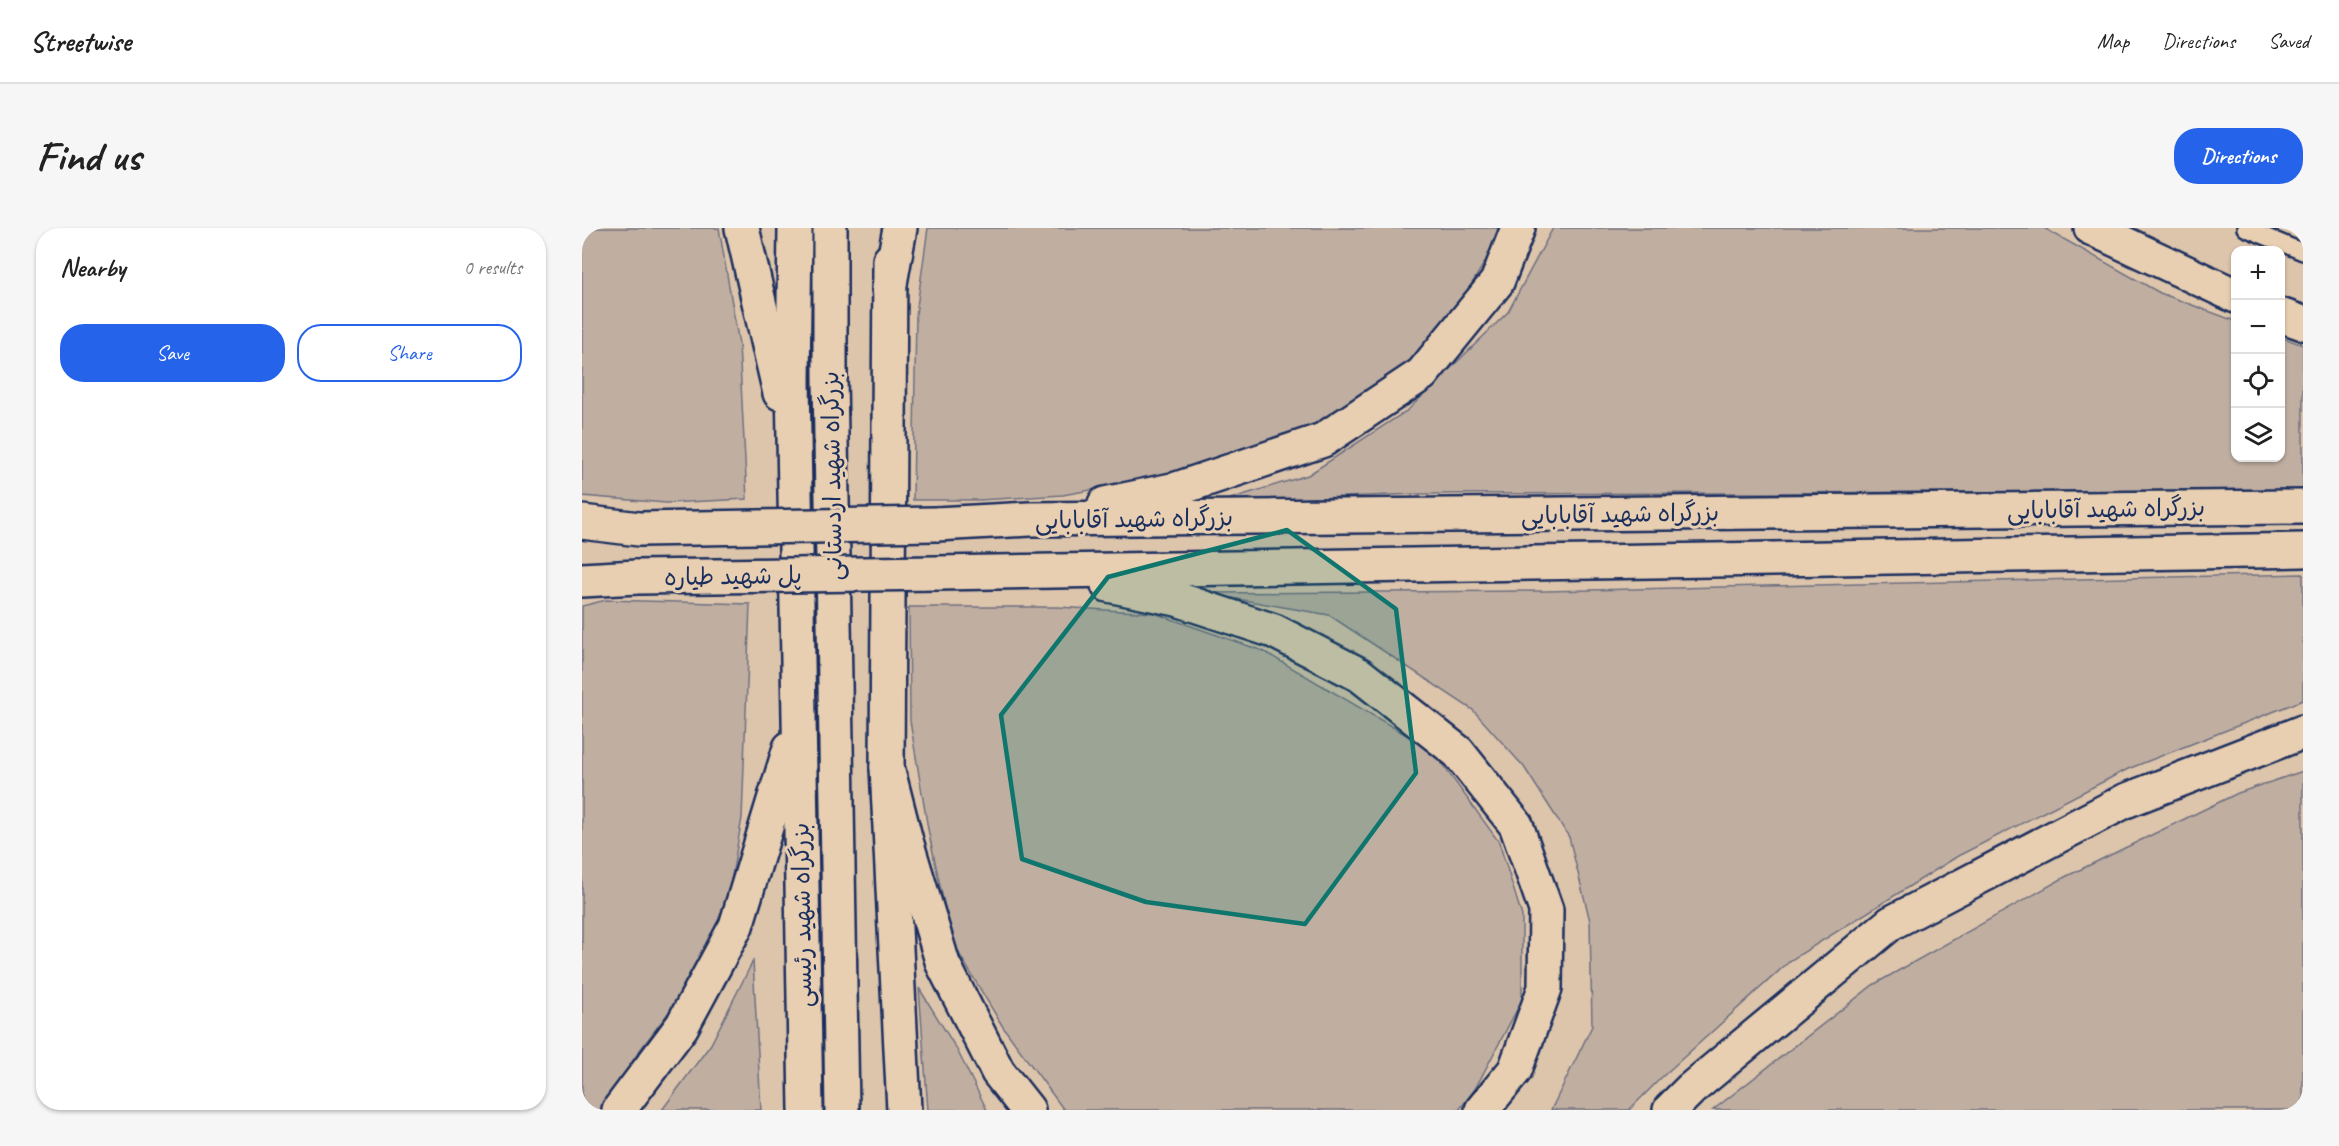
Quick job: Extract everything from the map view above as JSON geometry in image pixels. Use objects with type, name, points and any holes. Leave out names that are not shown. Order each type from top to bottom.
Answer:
[{"type":"main road","points":[[742,228],[795,455]]},
{"type":"main road","name":"بزرگراه شهید اردستانی","points":[[795,228],[793,381],[799,721]]},
{"type":"main road","name":"بزرگراه شهید اردستانی","points":[[830,228],[835,723]]},
{"type":"main road","points":[[891,228],[886,767],[904,1110]]},
{"type":"main road","points":[[889,289],[900,228]]},
{"type":"main road","points":[[1030,519],[1178,489],[1323,440],[1422,374],[1497,282],[1518,228]]},
{"type":"main road","points":[[2091,228],[2231,294]]},
{"type":"main road","points":[[2285,317],[2303,323]]},
{"type":"main road","name":"بزرگراه شهید آقابابایی","points":[[936,525],[1030,519],[2303,507]]},
{"type":"main road","points":[[582,522],[639,529]]},
{"type":"main road","name":"پل شهید طیاره","points":[[639,529],[936,525]]},
{"type":"main road","points":[[582,530],[639,529]]},
{"type":"main road","name":"بزرگراه شهید آقابابایی","points":[[937,573],[1045,573],[2303,550]]},
{"type":"main road","name":"پل شهید طیاره","points":[[585,581],[638,577],[937,573]]},
{"type":"main road","points":[[1045,573],[1177,599],[1275,631],[1360,675],[1458,752],[1516,825],[1546,910],[1545,988],[1515,1070],[1482,1110]]},
{"type":"main road","points":[[619,1110],[682,1026],[736,926],[799,721]]},
{"type":"main road","name":"بزرگراه شهید رئیسی","points":[[799,721],[806,1110]]},
{"type":"main road","name":"بزرگراه شهید رئیسی","points":[[835,723],[842,1110]]},
{"type":"main road","points":[[1670,1110],[1700,1082],[1891,923],[2125,801],[2303,732]]},
{"type":"main road","points":[[886,767],[943,964],[998,1072],[1029,1110]]},
{"type":"lane","points":[[2245,228],[2303,252]]},
{"type":"highlighted area","points":[[1287,530],[1396,609],[1416,773],[1305,924],[1146,902],[1022,859],[1001,715],[1108,577]]},
{"type":"shaded area","points":[[582,228],[719,228],[739,344],[747,499],[666,503],[582,496]]},
{"type":"shaded area","points":[[928,228],[1499,228],[1495,245],[1461,302],[1399,374],[1328,421],[1237,456],[1151,479],[1063,495],[979,500],[913,500],[916,314]]},
{"type":"shaded area","points":[[1553,228],[2044,228],[2160,293],[2231,320],[2231,462],[2285,462],[2285,338],[2303,345],[2303,491],[1416,494],[1220,502],[1308,475],[1408,410],[1508,312]]},
{"type":"shaded area","points":[[2303,574],[2303,700],[2128,769],[1958,856],[1791,960],[1629,1110],[1551,1110],[1592,1026],[1590,921],[1569,837],[1524,767],[1473,710],[1329,615],[1203,593],[1546,591]]},
{"type":"shaded area","points":[[606,600],[750,604],[742,818],[720,927],[688,987],[640,1050],[603,1107],[600,1110],[582,1110],[582,606]]},
{"type":"shaded area","points":[[909,607],[1058,607],[1154,613],[1263,651],[1432,750],[1499,842],[1522,916],[1522,1000],[1475,1089],[1459,1110],[1064,1110],[1003,1027],[952,942],[928,829],[910,721]]},
{"type":"shaded area","points":[[2303,771],[2303,1110],[1713,1110],[1873,985],[2065,877],[2238,793]]},
{"type":"shaded area","points":[[753,961],[761,1110],[662,1110],[711,1044]]},
{"type":"shaded area","points":[[919,988],[956,1048],[987,1110],[928,1110]]}]
